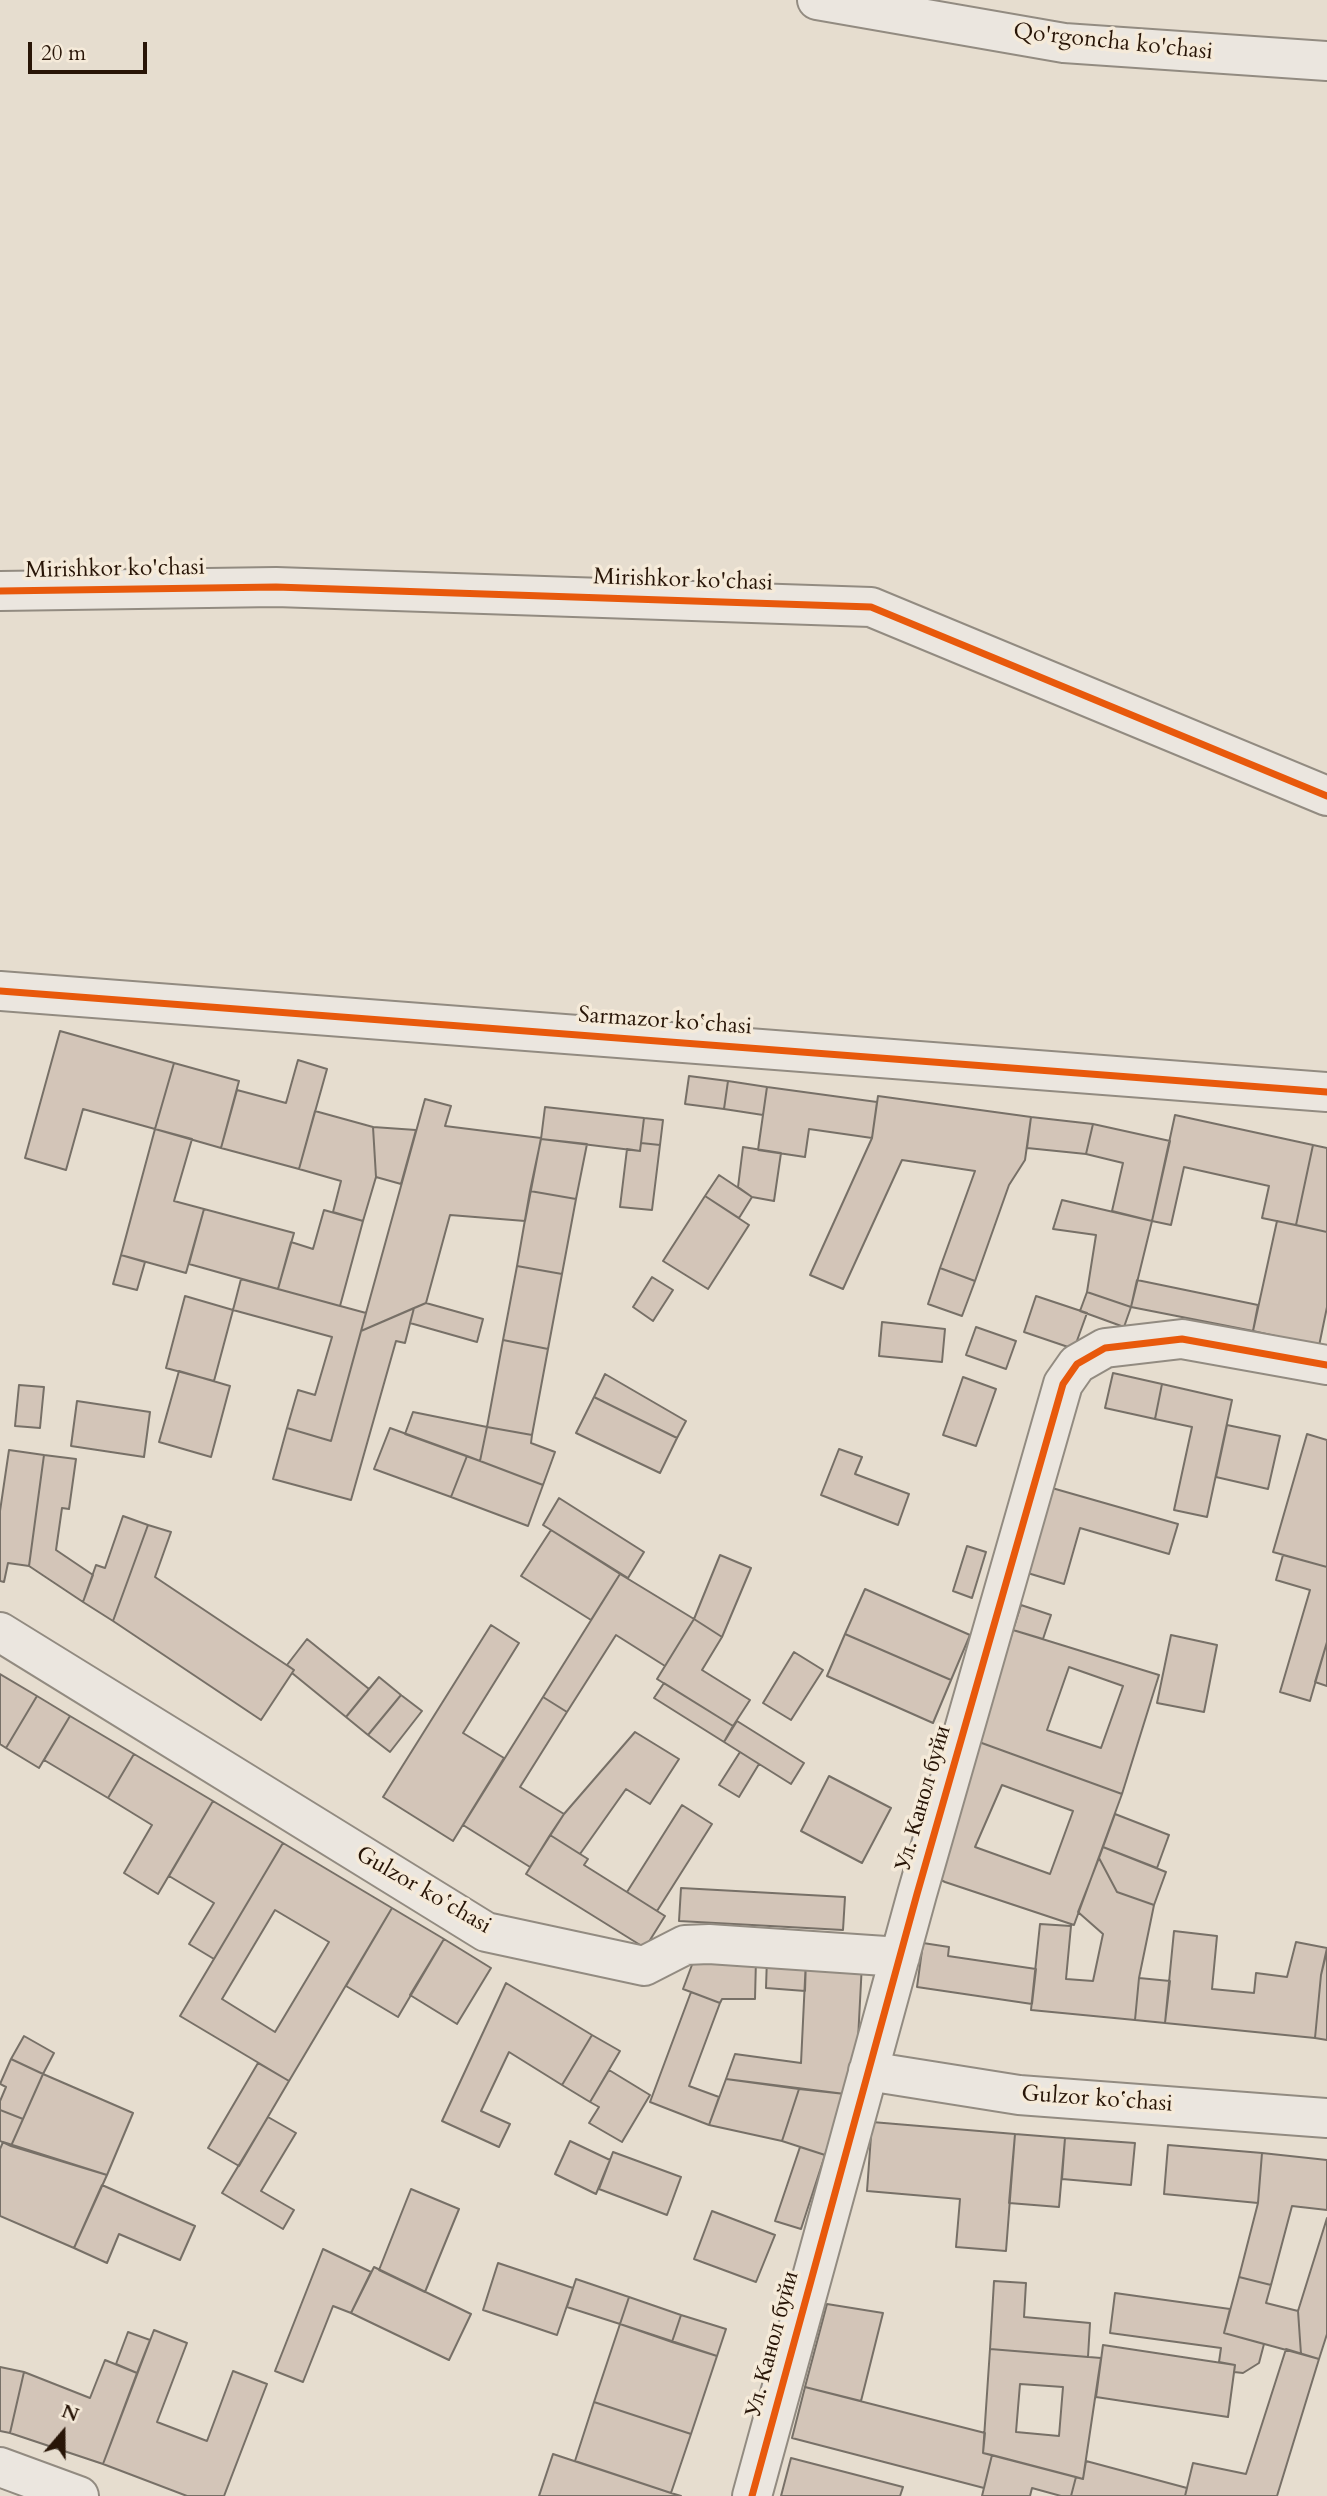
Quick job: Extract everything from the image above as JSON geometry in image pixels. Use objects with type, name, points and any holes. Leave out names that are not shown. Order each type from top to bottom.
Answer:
[{"type":"street","name":"Qo'rgoncha ko'chasi","points":[[817,0],[1065,43],[1327,61]]},
{"type":"street","name":"Mirishkor ko'chasi","points":[[0,591],[276,587],[871,607],[1327,796]]},
{"type":"street","name":"Sarmazor koʻchasi","points":[[0,991],[1327,1092]]},
{"type":"street","name":"Ул. Канол буйи","points":[[752,2496],[900,1956],[1063,1384],[1077,1364],[1105,1348],[1182,1339],[1327,1365]]},
{"type":"street","name":"Gulzor koʻchasi","points":[[0,1632],[486,1932],[644,1966],[685,1945],[709,1944],[900,1956]]},
{"type":"street","name":"Gulzor koʻchasi","points":[[868,2071],[1019,2095],[1327,2118]]},
{"type":"street","points":[[0,2467],[79,2496]]},
{"type":"building","points":[[60,1031],[174,1063],[155,1129],[83,1109],[66,1170],[25,1158]]},
{"type":"building","points":[[298,1060],[327,1069],[299,1169],[221,1148],[237,1090],[286,1103]]},
{"type":"building","points":[[174,1063],[239,1081],[221,1148],[155,1129]]},
{"type":"building","points":[[689,1076],[728,1081],[724,1109],[685,1104]]},
{"type":"building","points":[[728,1081],[767,1087],[763,1115],[724,1109]]},
{"type":"building","points":[[767,1087],[877,1102],[872,1138],[809,1129],[805,1157],[758,1150]]},
{"type":"building","points":[[878,1096],[1031,1117],[1025,1160],[1009,1185],[975,1281],[940,1268],[975,1171],[902,1160],[843,1289],[810,1275],[872,1138]]},
{"type":"building","points":[[425,1099],[451,1106],[445,1126],[541,1138],[525,1221],[450,1215],[426,1303],[361,1331]]},
{"type":"building","points":[[545,1107],[644,1118],[640,1151],[541,1139]]},
{"type":"building","points":[[315,1111],[373,1127],[376,1177],[363,1221],[333,1212],[341,1181],[299,1169]]},
{"type":"building","points":[[1175,1115],[1313,1145],[1296,1225],[1262,1218],[1269,1186],[1184,1167],[1171,1225],[1152,1221]]},
{"type":"building","points":[[1031,1117],[1093,1124],[1086,1154],[1027,1148]]},
{"type":"building","points":[[644,1118],[663,1120],[660,1145],[641,1143]]},
{"type":"building","points":[[1093,1124],[1170,1141],[1152,1221],[1112,1211],[1123,1163],[1086,1154]]},
{"type":"building","points":[[373,1127],[416,1130],[401,1184],[376,1177]]},
{"type":"building","points":[[155,1129],[192,1139],[174,1201],[204,1209],[186,1273],[121,1255]]},
{"type":"building","points":[[541,1139],[587,1144],[576,1199],[530,1191]]},
{"type":"building","points":[[641,1143],[660,1145],[652,1210],[620,1207],[627,1149],[640,1151]]},
{"type":"building","points":[[1313,1145],[1327,1148],[1327,1232],[1296,1225]]},
{"type":"building","points":[[743,1147],[781,1153],[774,1201],[752,1197],[738,1187]]},
{"type":"building","points":[[719,1175],[752,1197],[739,1218],[705,1196]]},
{"type":"building","points":[[530,1191],[576,1199],[562,1274],[517,1266]]},
{"type":"building","points":[[705,1196],[749,1225],[708,1289],[663,1261]]},
{"type":"building","points":[[1062,1200],[1152,1221],[1131,1307],[1087,1292],[1096,1235],[1053,1229]]},
{"type":"building","points":[[204,1209],[294,1233],[278,1289],[189,1264]]},
{"type":"building","points":[[324,1210],[363,1221],[340,1306],[278,1289],[291,1242],[313,1249]]},
{"type":"building","points":[[1277,1221],[1327,1232],[1327,1307],[1319,1346],[1253,1331]]},
{"type":"building","points":[[121,1255],[145,1262],[137,1290],[113,1284]]},
{"type":"building","points":[[517,1266],[562,1274],[548,1349],[503,1340]]},
{"type":"building","points":[[940,1268],[975,1281],[962,1316],[928,1304]]},
{"type":"building","points":[[652,1277],[673,1290],[653,1321],[633,1307]]},
{"type":"building","points":[[241,1279],[366,1313],[331,1441],[287,1428],[298,1390],[315,1395],[332,1337],[233,1310]]},
{"type":"building","points":[[1137,1280],[1258,1305],[1253,1331],[1131,1307]]},
{"type":"building","points":[[1087,1292],[1131,1307],[1124,1327],[1080,1311]]},
{"type":"building","points":[[185,1296],[233,1310],[214,1381],[166,1368]]},
{"type":"building","points":[[1036,1296],[1087,1313],[1074,1349],[1024,1332]]},
{"type":"building","points":[[426,1303],[483,1319],[477,1342],[410,1323],[414,1308]]},
{"type":"building","points":[[414,1308],[405,1343],[396,1341],[351,1500],[273,1479],[287,1428],[331,1441],[361,1331]]},
{"type":"building","points":[[882,1322],[945,1329],[942,1362],[879,1356]]},
{"type":"building","points":[[976,1327],[1016,1341],[1006,1369],[966,1355]]},
{"type":"building","points":[[503,1340],[548,1349],[532,1435],[487,1427]]},
{"type":"building","points":[[179,1371],[230,1386],[211,1457],[159,1442]]},
{"type":"building","points":[[1113,1373],[1162,1384],[1155,1419],[1105,1408]]},
{"type":"building","points":[[605,1374],[686,1421],[677,1438],[594,1397]]},
{"type":"building","points":[[963,1377],[996,1389],[976,1446],[943,1435]]},
{"type":"building","points":[[1162,1384],[1232,1400],[1207,1517],[1174,1510],[1192,1427],[1155,1419]]},
{"type":"building","points":[[19,1385],[44,1387],[40,1428],[15,1426]]},
{"type":"building","points":[[594,1397],[677,1438],[660,1473],[576,1433]]},
{"type":"building","points":[[77,1401],[150,1412],[144,1457],[71,1446]]},
{"type":"building","points":[[413,1412],[487,1427],[480,1461],[405,1434]]},
{"type":"building","points":[[1227,1425],[1280,1436],[1268,1489],[1216,1477]]},
{"type":"building","points":[[487,1427],[532,1435],[531,1443],[555,1452],[543,1485],[480,1461]]},
{"type":"building","points":[[390,1428],[467,1456],[451,1497],[374,1469]]},
{"type":"building","points":[[1307,1434],[1327,1440],[1327,1567],[1273,1552]]},
{"type":"building","points":[[839,1449],[862,1457],[855,1474],[909,1494],[898,1525],[821,1495]]},
{"type":"building","points":[[9,1450],[44,1455],[29,1566],[8,1563],[4,1582],[0,1581],[0,1511]]},
{"type":"building","points":[[44,1455],[76,1459],[69,1509],[62,1508],[56,1550],[93,1575],[83,1602],[29,1566]]},
{"type":"building","points":[[467,1456],[543,1485],[528,1526],[451,1497]]},
{"type":"building","points":[[1045,1486],[1178,1524],[1169,1554],[1080,1528],[1064,1584],[1021,1571]]},
{"type":"building","points":[[559,1498],[644,1552],[628,1578],[543,1525]]},
{"type":"building","points":[[123,1516],[148,1525],[113,1621],[83,1602],[96,1565],[105,1568]]},
{"type":"building","points":[[148,1525],[171,1532],[155,1577],[294,1670],[261,1720],[113,1621]]},
{"type":"building","points":[[551,1530],[620,1574],[591,1620],[521,1576]]},
{"type":"building","points":[[967,1546],[986,1552],[972,1598],[953,1591]]},
{"type":"building","points":[[720,1555],[751,1568],[722,1637],[694,1619]]},
{"type":"building","points":[[1283,1555],[1327,1567],[1327,1642],[1310,1701],[1280,1692],[1310,1590],[1276,1580]]},
{"type":"building","points":[[620,1574],[694,1619],[665,1666],[616,1635],[567,1712],[543,1697]]},
{"type":"building","points":[[865,1589],[970,1635],[951,1680],[845,1634]]},
{"type":"building","points":[[1021,1605],[1051,1615],[1043,1639],[1013,1630]]},
{"type":"building","points":[[694,1619],[722,1637],[702,1670],[750,1700],[733,1726],[657,1679]]},
{"type":"building","points":[[491,1625],[519,1643],[463,1733],[504,1758],[453,1841],[383,1797]]},
{"type":"building","points":[[1013,1630],[1159,1675],[1122,1794],[979,1742]],"holes":[[[1069,1667],[1123,1686],[1101,1748],[1047,1730]]]},
{"type":"building","points":[[845,1634],[951,1680],[933,1723],[827,1676]]},
{"type":"building","points":[[1171,1635],[1217,1645],[1204,1712],[1157,1703]]},
{"type":"building","points":[[307,1639],[369,1689],[346,1717],[292,1673],[294,1670],[287,1665]]},
{"type":"building","points":[[1327,1642],[1327,1686],[1315,1682]]},
{"type":"building","points":[[794,1652],[823,1670],[791,1720],[763,1703]]},
{"type":"building","points":[[0,1674],[37,1696],[6,1748],[0,1744]]},
{"type":"building","points":[[379,1677],[401,1695],[368,1735],[346,1717]]},
{"type":"building","points":[[664,1683],[733,1726],[724,1742],[654,1698]]},
{"type":"building","points":[[401,1695],[422,1711],[390,1752],[368,1735]]},
{"type":"building","points":[[37,1696],[70,1716],[39,1768],[6,1748]]},
{"type":"building","points":[[543,1697],[567,1712],[520,1787],[564,1814],[530,1867],[463,1825]]},
{"type":"building","points":[[70,1716],[134,1754],[108,1798],[44,1760]]},
{"type":"building","points":[[737,1721],[804,1763],[791,1784],[724,1742]]},
{"type":"building","points":[[635,1732],[679,1759],[650,1804],[626,1789],[580,1854],[550,1835],[564,1814]]},
{"type":"building","points":[[979,1742],[1122,1794],[1074,1925],[945,1882],[920,1870]],"holes":[[[1002,1785],[1073,1811],[1050,1874],[975,1847]]]},
{"type":"building","points":[[740,1752],[759,1764],[739,1797],[719,1785]]},
{"type":"building","points":[[134,1754],[213,1801],[158,1894],[124,1873],[152,1825],[108,1798]]},
{"type":"building","points":[[829,1776],[891,1808],[862,1863],[801,1831]]},
{"type":"building","points":[[213,1801],[283,1843],[214,1959],[189,1944],[214,1903],[169,1876]]},
{"type":"building","points":[[682,1805],[712,1824],[657,1911],[627,1892]]},
{"type":"building","points":[[1115,1814],[1169,1835],[1157,1868],[1103,1847]]},
{"type":"building","points":[[550,1835],[588,1859],[584,1865],[665,1916],[645,1948],[526,1874]]},
{"type":"building","points":[[283,1843],[392,1908],[289,2081],[180,2016]],"holes":[[[275,1910],[329,1942],[275,2032],[222,1999]]]},
{"type":"building","points":[[1103,1847],[1166,1872],[1154,1905],[1117,1892],[1099,1858]]},
{"type":"building","points":[[1099,1858],[1117,1892],[1154,1905],[1139,1978],[1135,2020],[1031,2010],[1040,1924],[1071,1926],[1066,1979],[1093,1981],[1103,1934],[1078,1912]]},
{"type":"building","points":[[681,1888],[845,1897],[843,1930],[679,1921]]},
{"type":"building","points":[[392,1908],[444,1939],[398,2017],[346,1986]]},
{"type":"building","points":[[1174,1931],[1217,1936],[1212,1989],[1254,1993],[1256,1973],[1287,1977],[1296,1942],[1327,1948],[1321,1975],[1315,2038],[1165,2023]]},
{"type":"building","points":[[444,1939],[491,1968],[457,2024],[410,1995]]},
{"type":"building","points":[[923,1943],[949,1947],[948,1956],[1036,1969],[1032,2004],[917,1987]]},
{"type":"building","points":[[1327,1951],[1327,2040],[1315,2038],[1321,1975]]},
{"type":"building","points":[[696,1954],[756,1959],[755,1999],[722,1999],[720,2003],[683,1989]]},
{"type":"building","points":[[767,1957],[806,1959],[805,1991],[766,1988]]},
{"type":"building","points":[[806,1959],[862,1963],[857,2059],[845,2094],[726,2079],[735,2054],[801,2063]]},
{"type":"building","points":[[1139,1978],[1170,1981],[1165,2023],[1135,2020]]},
{"type":"building","points":[[506,1983],[592,2035],[562,2085],[509,2052],[481,2111],[510,2124],[499,2147],[442,2121]]},
{"type":"building","points":[[691,1992],[720,2003],[689,2086],[719,2097],[709,2125],[650,2102]]},
{"type":"building","points":[[592,2035],[620,2051],[590,2102],[562,2085]]},
{"type":"building","points":[[24,2036],[54,2053],[43,2074],[11,2059]]},
{"type":"building","points":[[11,2059],[43,2074],[23,2119],[0,2110],[0,2101],[6,2087],[0,2084]]},
{"type":"building","points":[[258,2063],[289,2081],[239,2166],[208,2148]]},
{"type":"building","points":[[609,2070],[650,2095],[622,2142],[589,2123],[599,2107],[590,2102]]},
{"type":"building","points":[[43,2074],[133,2113],[107,2175],[11,2146]]},
{"type":"building","points":[[726,2079],[799,2089],[782,2141],[709,2125]]},
{"type":"building","points":[[799,2089],[845,2094],[825,2155],[782,2141]]},
{"type":"building","points":[[0,2110],[23,2119],[11,2146],[0,2141]]},
{"type":"building","points":[[268,2117],[296,2133],[261,2191],[294,2210],[283,2229],[222,2193]]},
{"type":"building","points":[[872,2122],[1015,2134],[1006,2251],[956,2247],[960,2199],[867,2191]]},
{"type":"building","points":[[1015,2134],[1065,2138],[1059,2207],[1009,2203]]},
{"type":"building","points":[[1065,2138],[1135,2143],[1131,2185],[1062,2179]]},
{"type":"building","points":[[570,2141],[610,2160],[596,2194],[555,2174]]},
{"type":"building","points":[[3,2142],[107,2175],[74,2248],[0,2216],[0,2149]]},
{"type":"building","points":[[1168,2145],[1262,2153],[1258,2203],[1164,2194]]},
{"type":"building","points":[[800,2147],[825,2155],[801,2229],[775,2221]]},
{"type":"building","points":[[613,2152],[681,2177],[667,2215],[599,2189]]},
{"type":"building","points":[[1262,2153],[1327,2160],[1327,2210],[1292,2206],[1271,2285],[1239,2277],[1258,2203]]},
{"type":"building","points":[[102,2185],[195,2226],[180,2260],[119,2234],[107,2263],[74,2248]]},
{"type":"building","points":[[411,2189],[459,2209],[425,2292],[379,2270]]},
{"type":"building","points":[[712,2211],[775,2235],[756,2282],[694,2259]]},
{"type":"building","points":[[1327,2218],[1327,2334],[1319,2359],[1301,2354],[1298,2311]]},
{"type":"building","points":[[323,2249],[371,2272],[351,2313],[333,2306],[303,2382],[275,2371]]},
{"type":"building","points":[[498,2263],[573,2288],[557,2335],[483,2310]]},
{"type":"building","points":[[374,2267],[471,2314],[449,2360],[351,2313]]},
{"type":"building","points":[[1239,2277],[1271,2285],[1266,2303],[1298,2311],[1301,2354],[1224,2333]]},
{"type":"building","points":[[576,2279],[629,2297],[620,2324],[567,2307]]},
{"type":"building","points":[[994,2281],[1026,2283],[1024,2317],[1090,2323],[1088,2357],[990,2349]]},
{"type":"building","points":[[1115,2293],[1230,2309],[1224,2333],[1264,2344],[1259,2363],[1243,2373],[1234,2372],[1235,2365],[1219,2362],[1221,2348],[1110,2333]]},
{"type":"building","points":[[629,2297],[681,2315],[672,2342],[620,2324]]},
{"type":"building","points":[[827,2304],[883,2313],[861,2401],[805,2387]]},
{"type":"building","points":[[681,2315],[726,2329],[717,2356],[672,2342]]},
{"type":"building","points":[[620,2324],[717,2356],[691,2434],[594,2402]]},
{"type":"building","points":[[154,2330],[187,2343],[157,2422],[207,2441],[233,2371],[267,2384],[224,2496],[187,2496],[103,2464]]},
{"type":"building","points":[[128,2332],[150,2340],[137,2373],[116,2364]]},
{"type":"building","points":[[1103,2345],[1235,2365],[1228,2417],[1096,2397]]},
{"type":"building","points":[[990,2349],[1101,2358],[1083,2479],[983,2453]],"holes":[[[1020,2384],[1063,2387],[1059,2436],[1016,2432]]]},
{"type":"building","points":[[1286,2349],[1319,2359],[1277,2496],[1185,2496],[1193,2463],[1246,2474]]},
{"type":"building","points":[[105,2360],[137,2373],[103,2464],[10,2433],[24,2372],[90,2398]]},
{"type":"building","points":[[0,2367],[24,2372],[10,2433],[0,2431]]},
{"type":"building","points":[[805,2387],[985,2433],[983,2453],[992,2455],[984,2488],[792,2438]]},
{"type":"building","points":[[594,2402],[691,2434],[671,2493],[575,2461]]},
{"type":"building","points":[[553,2454],[671,2493],[681,2496],[539,2496]]},
{"type":"building","points":[[992,2455],[1076,2477],[1071,2496],[1032,2488],[1030,2496],[982,2496]]},
{"type":"building","points":[[791,2458],[903,2487],[900,2496],[781,2496]]},
{"type":"building","points":[[1086,2461],[1187,2488],[1185,2496],[1071,2496],[1076,2477],[1083,2479]]},
{"type":"cycle path","points":[[0,591],[276,587],[871,607],[1327,796]]},
{"type":"cycle path","points":[[0,991],[1327,1092]]},
{"type":"cycle path","points":[[752,2496],[917,1894],[1063,1384],[1077,1364],[1105,1348],[1182,1339],[1327,1365]]}]
